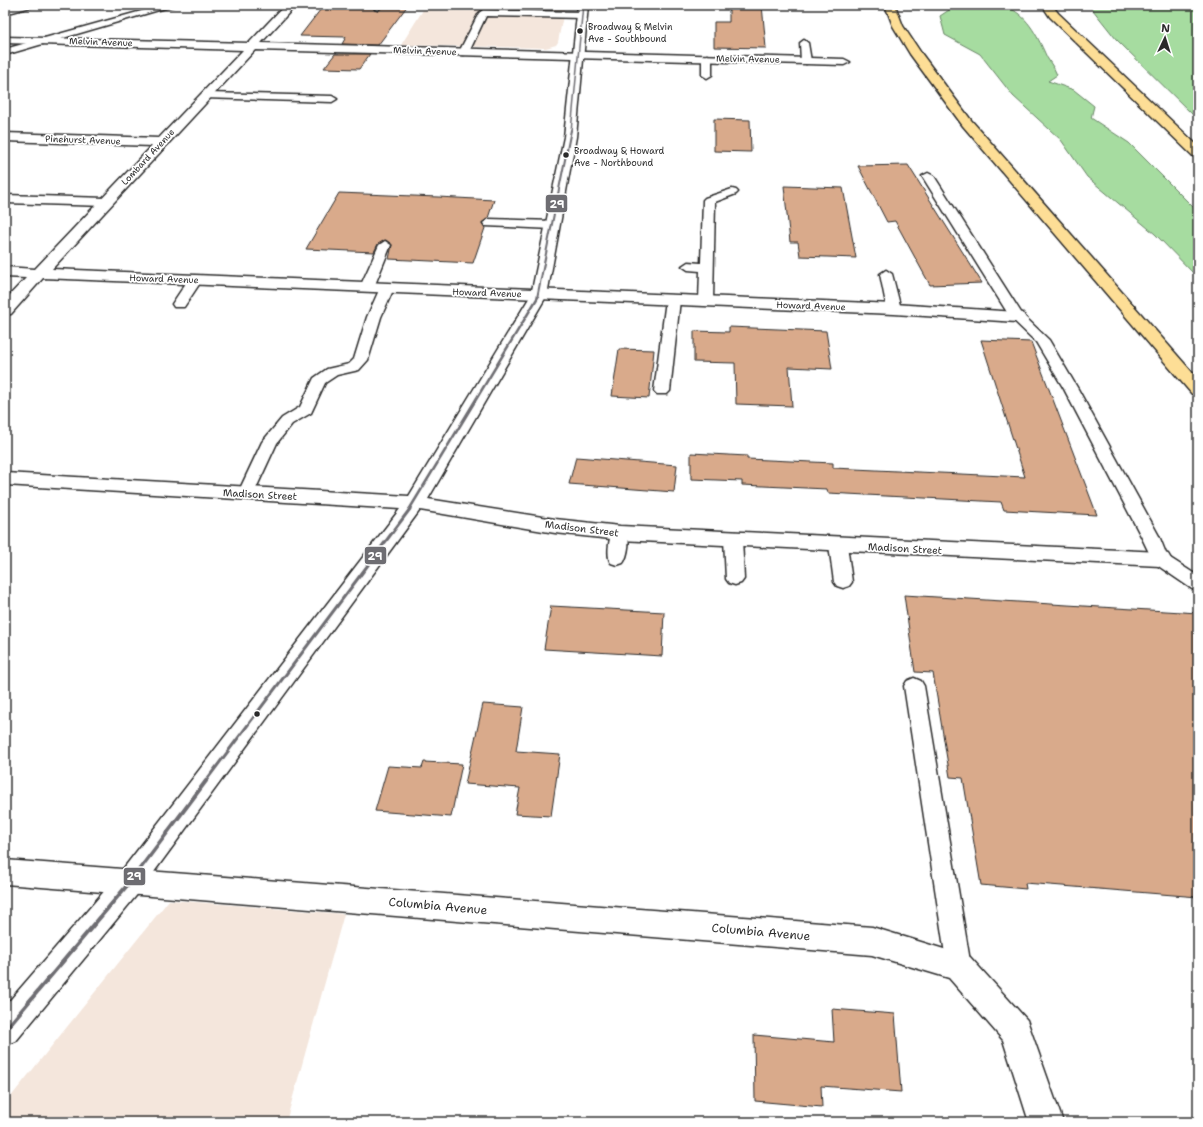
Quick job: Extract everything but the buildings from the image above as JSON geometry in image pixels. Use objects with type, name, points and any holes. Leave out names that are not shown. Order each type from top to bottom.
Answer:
[{"type":"highway","points":[[890,5],[898,26],[916,54],[967,123],[1198,390]]},
{"type":"highway","points":[[1047,5],[1054,15],[1198,153]]},
{"type":"street","points":[[5,10],[27,5]]},
{"type":"street","name":"Lombard Avenue","points":[[5,310],[291,5]]},
{"type":"street","points":[[5,1030],[130,882],[415,503],[539,295],[570,137],[579,56],[582,10]]},
{"type":"street","name":"Melvin Avenue","points":[[5,40],[844,62]]},
{"type":"street","name":"Pinehurst Avenue","points":[[5,137],[162,142]]},
{"type":"street","name":"Howard Avenue","points":[[5,272],[894,309],[1017,317]]},
{"type":"street","name":"Madison Street","points":[[5,479],[415,503],[555,526],[620,533],[838,545],[1160,559]]},
{"type":"street","name":"Columbia Avenue","points":[[5,872],[872,941],[959,967]]},
{"type":"street","points":[[959,967],[1016,1032],[1046,1122]]},
{"type":"lane","points":[[5,52],[172,5]]},
{"type":"lane","points":[[464,52],[482,13],[582,10]]},
{"type":"lane","points":[[804,43],[806,61]]},
{"type":"lane","points":[[707,58],[707,75]]},
{"type":"lane","points":[[206,96],[332,99]]},
{"type":"lane","points":[[928,176],[1017,317],[1042,340],[1067,382],[1150,536],[1160,559],[1198,585]]},
{"type":"lane","points":[[706,301],[709,200],[732,192]]},
{"type":"lane","points":[[5,199],[106,202]]},
{"type":"lane","points":[[489,223],[553,224]]},
{"type":"lane","points":[[367,287],[385,245]]},
{"type":"lane","points":[[688,266],[707,266]]},
{"type":"lane","points":[[886,274],[894,309]]},
{"type":"lane","points":[[179,304],[195,280]]},
{"type":"lane","points":[[246,493],[270,442],[287,421],[306,410],[319,381],[332,372],[354,367],[361,360],[374,317],[387,288]]},
{"type":"lane","points":[[662,391],[673,300]]},
{"type":"lane","points":[[617,559],[620,533]]},
{"type":"lane","points":[[733,539],[734,579]]},
{"type":"lane","points":[[838,545],[843,582]]},
{"type":"lane","points":[[914,686],[959,967]]},
{"type":"shaded area","points":[[476,5],[565,5],[558,42],[556,45],[546,48],[401,45],[423,10],[474,11]]},
{"type":"shaded area","points":[[169,900],[344,914],[286,1122],[5,1122],[5,1104]]},
{"type":"green space","points":[[996,4],[1009,8],[1022,17],[1033,29],[1056,72],[1057,75],[1048,81],[1074,90],[1094,106],[1091,118],[1129,143],[1198,212],[1198,278],[1155,234],[1087,177],[1061,140],[1013,96],[980,54],[945,35],[940,16],[954,5]]},
{"type":"green space","points":[[1089,5],[1198,5],[1198,120],[1116,39]]},
{"type":"transit line","name":"29","points":[[5,1030],[130,882],[415,503],[539,295],[570,137],[583,5]]},
{"type":"place","name":"Broadway & Melvin Ave - Southbound","points":[[580,31]]},
{"type":"place","name":"Broadway & Howard Ave - Northbound","points":[[566,155]]}]
